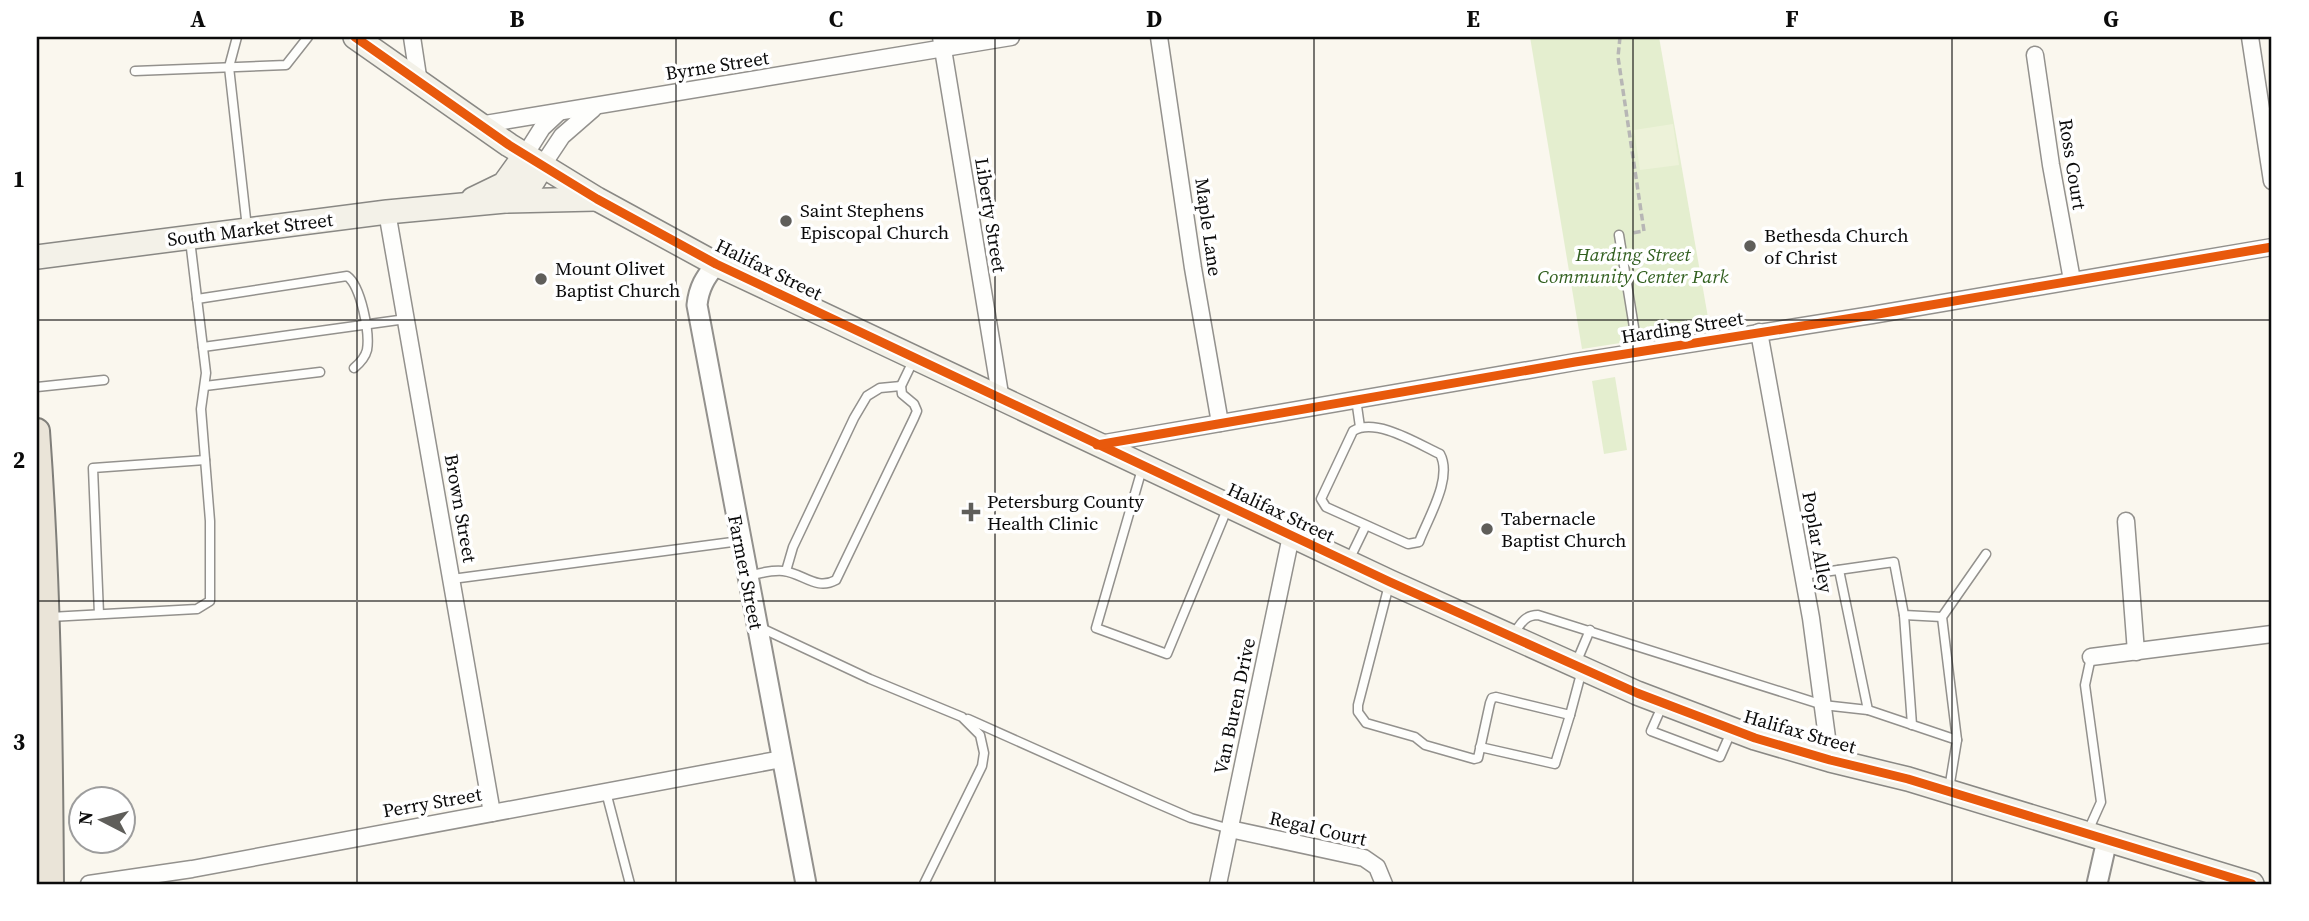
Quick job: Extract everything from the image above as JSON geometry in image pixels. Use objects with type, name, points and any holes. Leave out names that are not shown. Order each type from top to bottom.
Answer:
[{"type":"main road","name":"Halifax Street","points":[[355,37],[533,161],[597,200],[716,264],[1228,507],[1512,638],[1663,704],[1731,729],[1830,760],[1908,779],[2252,884]]},
{"type":"main road","name":"South Market Street","points":[[464,204],[504,184],[533,161]]},
{"type":"main road","points":[[505,201],[518,198],[527,191],[533,161]]},
{"type":"main road","name":"South Market Street","points":[[37,257],[464,204],[597,200]]},
{"type":"main road","points":[[37,431],[45,545],[47,617],[43,697],[51,884]]},
{"type":"street","points":[[412,37],[419,83]]},
{"type":"street","name":"Byrne Street","points":[[479,125],[595,107],[942,43],[1011,37]]},
{"type":"street","name":"Maple Lane","points":[[1159,37],[1193,268],[1220,423]]},
{"type":"street","points":[[2250,37],[2272,181]]},
{"type":"street","name":"Liberty Street","points":[[942,43],[1001,400]]},
{"type":"street","name":"Ross Court","points":[[2035,55],[2072,280]]},
{"type":"street","points":[[533,161],[595,107]]},
{"type":"street","points":[[533,161],[542,128],[558,113]]},
{"type":"street","name":"Brown Street","points":[[387,212],[492,813]]},
{"type":"street","name":"Harding Street","points":[[1097,445],[1356,399],[2272,247]]},
{"type":"street","name":"Farmer Street","points":[[716,264],[704,278],[697,305],[806,884]]},
{"type":"street","name":"Poplar Alley","points":[[1759,332],[1803,575],[1830,760]]},
{"type":"street","points":[[2126,521],[2137,652]]},
{"type":"street","name":"Van Buren Drive","points":[[1218,884],[1291,536]]},
{"type":"street","points":[[2091,657],[2272,634]]},
{"type":"street","name":"Perry Street","points":[[89,884],[192,869],[782,759]]},
{"type":"street","name":"Regal Court","points":[[1230,829],[1364,858],[1377,867],[1384,884]]},
{"type":"street","points":[[2097,837],[2097,884]]},
{"type":"lane","points":[[236,37],[229,67],[247,230]]},
{"type":"lane","points":[[135,71],[286,65],[307,37]]},
{"type":"lane","points":[[1619,235],[1638,352]]},
{"type":"lane","points":[[47,617],[197,609],[211,601],[210,521],[201,409],[205,386],[203,347],[190,237]]},
{"type":"lane","points":[[197,299],[347,276],[354,281],[367,325],[367,351],[354,368]]},
{"type":"lane","points":[[203,347],[406,319]]},
{"type":"lane","points":[[747,577],[770,571],[786,571],[819,585],[828,585],[836,580],[917,411],[914,404],[902,394],[901,386],[914,359]]},
{"type":"lane","points":[[205,386],[320,372]]},
{"type":"lane","points":[[37,387],[104,380]]},
{"type":"lane","points":[[786,571],[798,535],[867,396],[880,388],[901,386]]},
{"type":"lane","points":[[1356,399],[1360,427]]},
{"type":"lane","points":[[1378,426],[1440,454],[1445,468],[1444,479],[1419,542],[1408,544],[1366,524],[1326,507],[1321,499],[1353,431],[1360,427],[1378,426]]},
{"type":"lane","points":[[100,614],[93,468],[205,460]]},
{"type":"lane","points":[[1142,466],[1097,628],[1167,654],[1228,507]]},
{"type":"lane","points":[[1348,562],[1366,524]]},
{"type":"lane","points":[[452,579],[740,541]]},
{"type":"lane","points":[[1949,792],[1957,740],[1942,617],[1986,555]]},
{"type":"lane","points":[[1803,575],[1894,562],[1904,615],[1912,725]]},
{"type":"lane","points":[[1839,570],[1868,709]]},
{"type":"lane","points":[[1390,582],[1358,712],[1366,723],[1415,737],[1425,745],[1474,759],[1478,758],[1492,698],[1570,715]]},
{"type":"lane","points":[[1512,638],[1525,618],[1531,614],[1590,630],[1824,705],[1868,709],[1957,740]]},
{"type":"lane","points":[[1904,615],[1942,617]]},
{"type":"lane","points":[[756,626],[1191,818],[1230,829]]},
{"type":"lane","points":[[1480,747],[1555,764],[1570,715],[1578,667],[1590,630]]},
{"type":"lane","points":[[2091,657],[2085,685],[2101,802],[2097,837]]},
{"type":"lane","points":[[924,884],[982,766],[984,753],[980,735],[962,717]]},
{"type":"lane","points":[[606,792],[630,884]]},
{"type":"path","points":[[1619,235],[1644,231],[1618,57],[1620,37]]},
{"type":"green space","name":"Harding Street Community Center Park","points":[[1530,37],[1659,37],[1710,329],[1582,349]]},
{"type":"green space","points":[[1673,124],[1679,165],[1640,170],[1634,130]]},
{"type":"green space","points":[[1615,377],[1627,450],[1604,454],[1592,381]]},
{"type":"cycle path","points":[[355,37],[509,145],[597,199],[716,264],[1390,582],[1637,693],[1755,738],[1908,779],[2252,884]]},
{"type":"cycle path","points":[[1097,445],[1575,362],[2272,247]]},
{"type":"place","name":"Saint Stephens Episcopal Church","points":[[786,221]]},
{"type":"place","name":"Bethesda Church of Christ","points":[[1750,246]]},
{"type":"place","name":"Mount Olivet Baptist Church","points":[[541,279]]},
{"type":"place","name":"Petersburg County Health Clinic","points":[[971,512]]},
{"type":"place","name":"Tabernacle Baptist Church","points":[[1487,529]]}]
